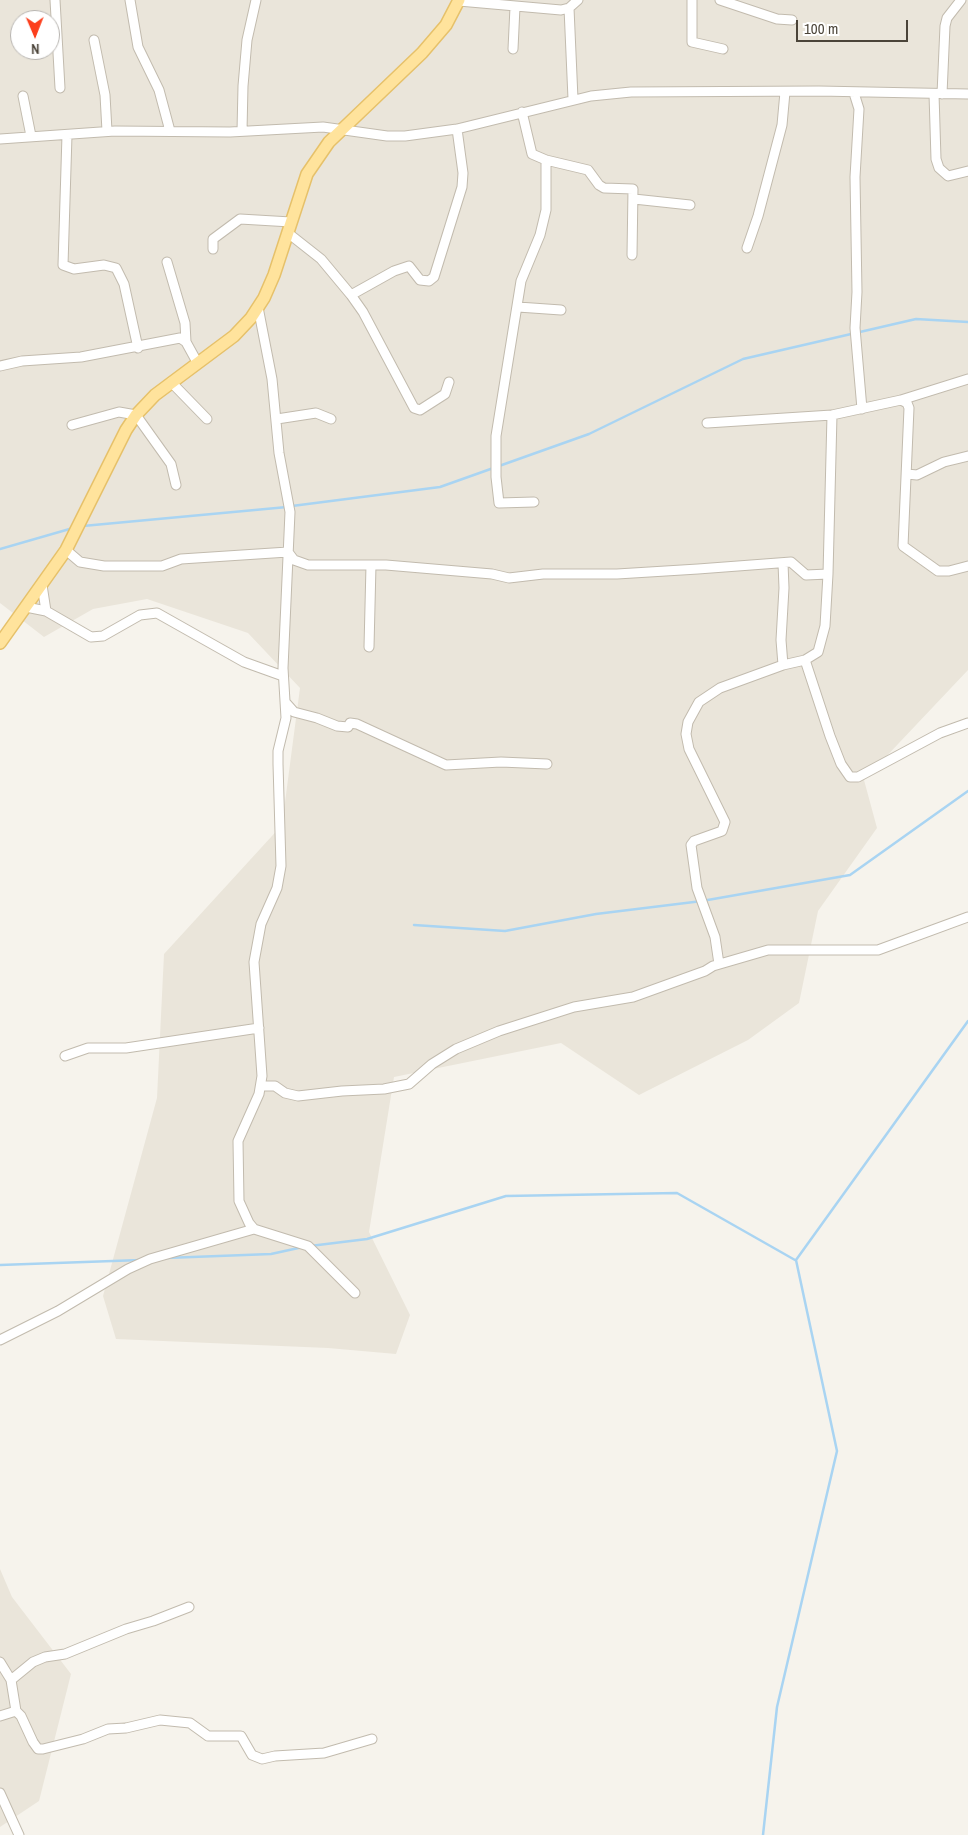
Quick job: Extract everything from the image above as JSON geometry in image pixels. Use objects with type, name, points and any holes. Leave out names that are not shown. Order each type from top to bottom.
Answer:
[{"type":"main road","points":[[0,643],[66,550],[126,430],[136,415],[144,405],[171,382],[234,336],[251,318],[274,275],[308,174],[342,128],[422,53],[446,25],[459,0]]},
{"type":"street","points":[[55,0],[60,88]]},
{"type":"street","points":[[130,0],[138,47],[159,90],[170,131]]},
{"type":"street","points":[[242,131],[246,49],[256,0]]},
{"type":"street","points":[[459,0],[515,7],[561,10],[569,8],[578,0]]},
{"type":"street","points":[[692,0],[692,42],[723,49]]},
{"type":"street","points":[[720,0],[746,4],[777,19],[792,20]]},
{"type":"street","points":[[956,1],[945,26],[938,94],[936,159],[939,168],[948,176],[968,171]]},
{"type":"street","points":[[513,49],[515,7]]},
{"type":"street","points":[[569,8],[573,99]]},
{"type":"street","points":[[94,40],[105,96],[108,131]]},
{"type":"street","points":[[0,138],[108,131],[242,131],[308,127],[342,128],[387,136],[457,129],[573,99],[631,92],[968,94]]},
{"type":"street","points":[[747,248],[758,216],[782,125],[785,92]]},
{"type":"street","points":[[854,92],[859,109],[855,177],[857,292],[855,328],[862,409]]},
{"type":"street","points":[[23,96],[31,136]]},
{"type":"street","points":[[522,112],[532,154],[546,160],[588,170],[599,185],[604,188],[633,189],[632,255]]},
{"type":"street","points":[[351,295],[394,271],[409,266],[420,280],[429,281],[434,277],[462,187],[463,173],[457,129]]},
{"type":"street","points":[[67,135],[63,265],[74,269],[104,265],[116,268],[124,284],[138,348]]},
{"type":"street","points":[[534,502],[499,503],[496,477],[496,436],[526,266],[540,235],[546,210],[546,160]]},
{"type":"street","points":[[634,199],[690,205]]},
{"type":"street","points":[[213,249],[212,239],[240,219],[289,227],[321,259],[363,312],[414,408],[420,410],[445,394],[449,382]]},
{"type":"street","points":[[167,262],[185,323],[186,342],[197,362]]},
{"type":"street","points":[[258,307],[267,346],[277,419],[279,453],[290,512],[283,676],[286,718],[278,751],[281,866],[277,888],[261,924],[254,962],[261,1086],[240,1134],[237,1147],[239,1200],[249,1223],[254,1229],[308,1246],[356,1293]]},
{"type":"street","points":[[518,307],[561,310]]},
{"type":"street","points":[[0,366],[22,361],[81,357],[138,348],[180,338],[186,342]]},
{"type":"street","points":[[706,423],[832,415],[901,400],[968,379]]},
{"type":"street","points":[[171,382],[207,418]]},
{"type":"street","points":[[901,400],[907,403],[909,408],[903,546],[938,571],[949,571],[968,566]]},
{"type":"street","points":[[72,425],[119,412],[136,415],[171,464],[176,485]]},
{"type":"street","points":[[277,419],[316,413],[331,419]]},
{"type":"street","points":[[719,964],[715,936],[698,888],[691,845],[694,841],[722,831],[725,822],[689,748],[686,734],[688,722],[699,702],[709,694],[783,665],[805,660],[818,652],[822,639],[828,574],[832,415]]},
{"type":"street","points":[[907,474],[917,475],[944,462],[968,456]]},
{"type":"street","points":[[66,550],[80,562],[104,566],[162,566],[181,559],[288,552]]},
{"type":"street","points":[[288,552],[294,560],[308,565],[371,564],[519,578],[543,574],[617,574],[783,563],[795,563],[806,575],[828,574]]},
{"type":"street","points":[[783,563],[784,588],[781,640],[783,665]]},
{"type":"street","points":[[369,647],[371,564]]},
{"type":"street","points":[[42,585],[46,611]]},
{"type":"street","points":[[26,607],[46,611],[91,637],[102,636],[140,615],[157,613],[244,662],[283,676]]},
{"type":"street","points":[[805,660],[830,736],[844,769],[850,777],[858,777],[940,733],[968,723]]},
{"type":"street","points":[[286,703],[294,712],[337,726],[348,728],[350,723],[356,724],[446,765],[501,762],[546,764]]},
{"type":"street","points":[[261,1086],[276,1086],[285,1093],[298,1096],[342,1091],[384,1090],[409,1084],[443,1056],[499,1031],[574,1007],[634,997],[719,964],[768,950],[878,950],[968,917]]},
{"type":"street","points":[[65,1056],[88,1048],[126,1048],[259,1028]]},
{"type":"street","points":[[0,1340],[65,1307],[128,1269],[150,1259],[254,1229]]},
{"type":"street","points":[[11,1680],[33,1662],[45,1657],[65,1654],[126,1629],[189,1607]]},
{"type":"street","points":[[0,1662],[11,1680],[16,1711],[38,1748],[43,1749],[83,1739],[108,1729],[126,1728],[160,1720],[190,1723],[208,1736],[241,1736],[252,1755],[262,1759],[275,1756],[324,1753],[344,1749],[372,1739]]},
{"type":"street","points":[[0,1716],[16,1711]]},
{"type":"street","points":[[0,1793],[19,1835]]},
{"type":"shaded area","points":[[0,0],[968,0],[968,670],[864,780],[877,828],[818,911],[799,1003],[748,1040],[639,1095],[561,1043],[394,1077],[369,1232],[410,1315],[396,1354],[328,1348],[116,1339],[103,1296],[157,1098],[164,954],[282,825],[300,688],[248,633],[147,599],[93,609],[44,637],[0,603]]},
{"type":"shaded area","points":[[0,1569],[12,1597],[71,1674],[39,1801],[0,1827]]},
{"type":"waterway","points":[[292,506],[440,487],[589,434],[743,359],[916,319],[968,322]]},
{"type":"waterway","points":[[83,526],[287,507]]},
{"type":"waterway","points":[[0,549],[73,528]]},
{"type":"waterway","points":[[414,925],[505,931],[596,914],[702,901],[850,875],[968,791]]},
{"type":"waterway","points":[[763,1835],[777,1707],[837,1451],[796,1260],[968,1021]]},
{"type":"waterway","points":[[310,1246],[367,1239],[506,1196],[677,1193],[795,1260]]},
{"type":"waterway","points":[[166,1258],[271,1254],[303,1247]]},
{"type":"waterway","points":[[0,1265],[141,1260]]}]
